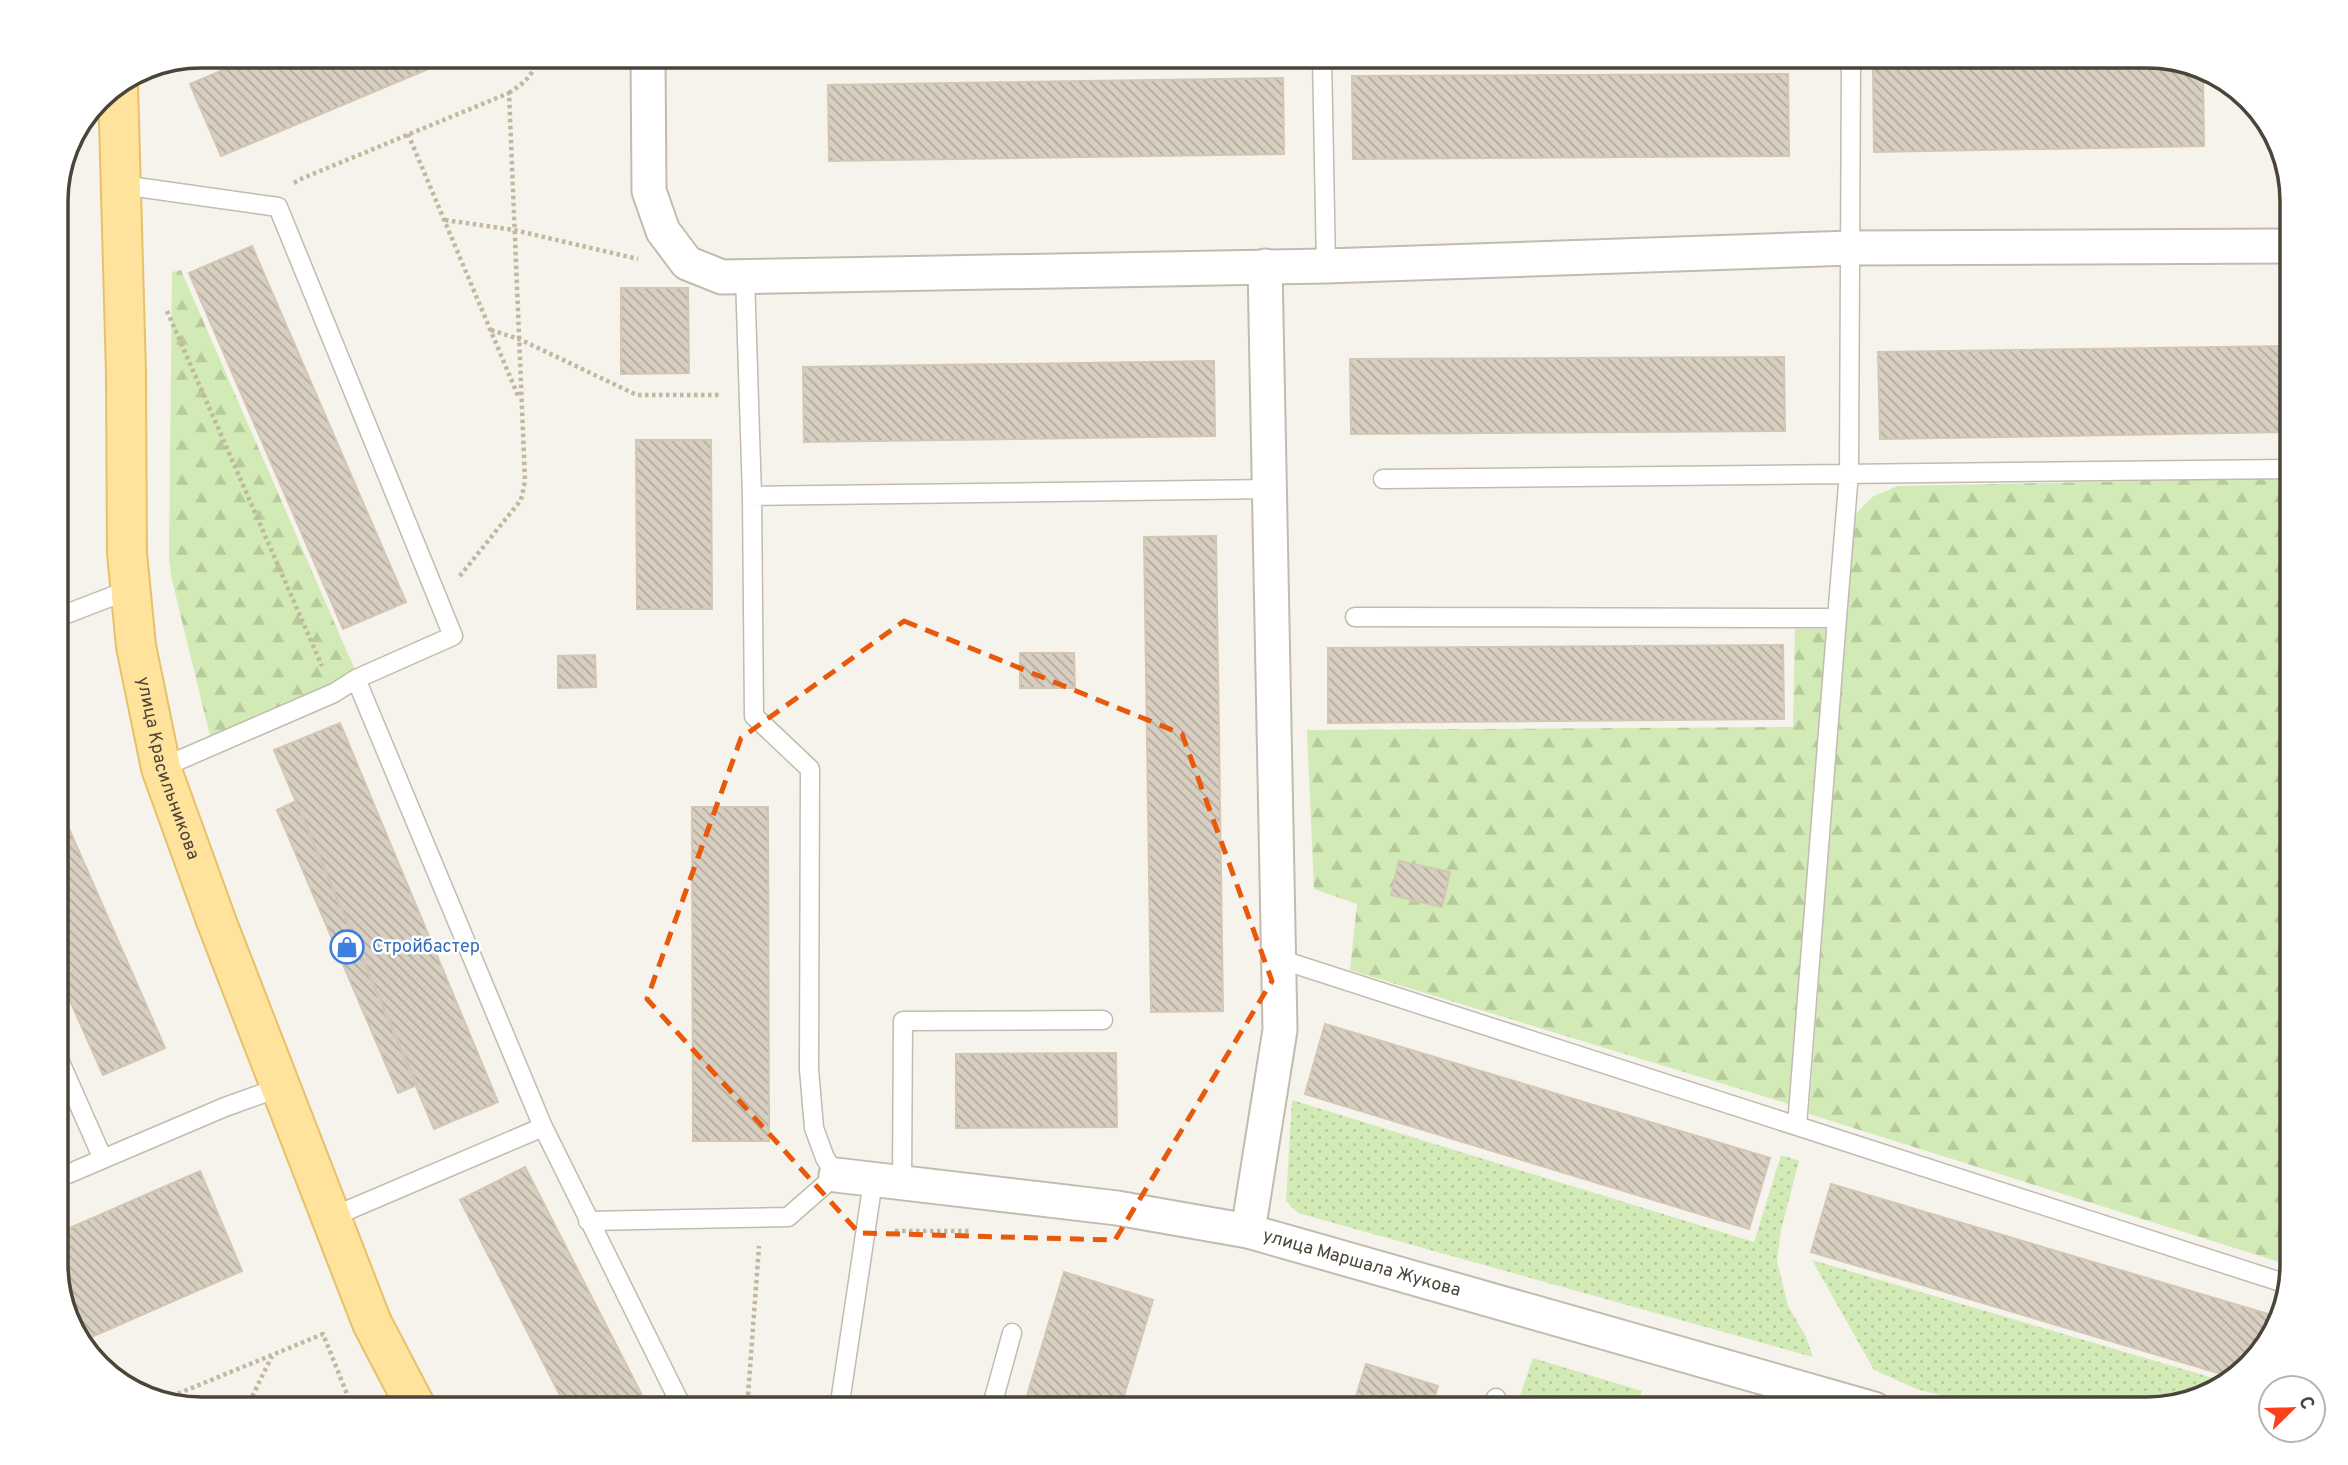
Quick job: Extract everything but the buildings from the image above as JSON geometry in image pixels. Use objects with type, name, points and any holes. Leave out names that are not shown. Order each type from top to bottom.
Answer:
[{"type":"main road","name":"улица Красильникова","points":[[118,97],[127,553],[136,646],[161,768],[372,1323],[411,1397]]},
{"type":"street","points":[[648,69],[649,191],[663,231],[687,263],[722,277],[1326,266],[1851,248],[2279,246]]},
{"type":"street","points":[[1248,1231],[1280,1030],[1265,266]]},
{"type":"street","name":"улица Маршала Жукова","points":[[836,1175],[1117,1208],[1248,1231],[1832,1397]]},
{"type":"lane","points":[[1322,68],[1326,266]]},
{"type":"lane","points":[[1797,1126],[1849,473],[1851,68]]},
{"type":"lane","points":[[122,186],[278,207],[453,636],[356,679],[334,694],[161,768]]},
{"type":"lane","points":[[588,1221],[788,1217],[836,1175],[825,1158],[814,1128],[809,1069],[810,769],[754,716],[752,496],[745,277]]},
{"type":"lane","points":[[1383,479],[2279,469]]},
{"type":"lane","points":[[752,496],[1269,489]]},
{"type":"lane","points":[[69,613],[131,589]]},
{"type":"lane","points":[[1355,617],[1837,618]]},
{"type":"lane","points":[[356,679],[543,1127],[677,1397]]},
{"type":"lane","points":[[1279,959],[2279,1281]]},
{"type":"lane","points":[[841,1397],[866,1231],[888,1182],[903,1021],[1103,1020]]},
{"type":"lane","points":[[69,1082],[103,1159]]},
{"type":"lane","points":[[69,1173],[225,1107],[281,1087]]},
{"type":"lane","points":[[332,1217],[543,1127]]},
{"type":"lane","points":[[994,1397],[1012,1333]]},
{"type":"path","points":[[278,207],[288,188],[303,178],[509,93],[528,80],[533,69]]},
{"type":"path","points":[[439,602],[521,500],[525,481],[509,93]]},
{"type":"path","points":[[408,134],[522,403]]},
{"type":"path","points":[[444,220],[514,230],[632,258],[687,263]]},
{"type":"path","points":[[167,311],[334,694]]},
{"type":"path","points":[[491,330],[519,339],[637,395],[748,395]]},
{"type":"path","points":[[748,1397],[762,1217]]},
{"type":"path","points":[[866,1231],[975,1231]]},
{"type":"path","points":[[177,1394],[323,1334],[348,1397]]},
{"type":"path","points":[[252,1397],[272,1355]]},
{"type":"highlighted area","points":[[904,621],[1182,734],[1272,981],[1115,1240],[859,1233],[647,999],[741,738]]},
{"type":"green space","points":[[181,270],[355,670],[327,689],[211,740],[169,560],[172,272]]},
{"type":"green space","points":[[2279,478],[2280,1262],[1809,1114],[1853,517],[1872,497],[1898,486]]},
{"type":"green space","points":[[1795,629],[1828,629],[1792,1105],[1350,970],[1357,904],[1314,889],[1307,730],[1793,727]]},
{"type":"green space","points":[[1292,1100],[1754,1242],[1781,1155],[1799,1161],[1781,1230],[1777,1261],[1788,1306],[1805,1335],[1813,1357],[1298,1213],[1286,1201]]},
{"type":"green space","points":[[1812,1260],[2214,1378],[2198,1387],[2164,1396],[1946,1397],[1917,1389],[1874,1370]]},
{"type":"green space","points":[[1533,1358],[1642,1391],[1640,1397],[1519,1397]]},
{"type":"place","name":"Стройбастер","points":[[347,947]]}]
